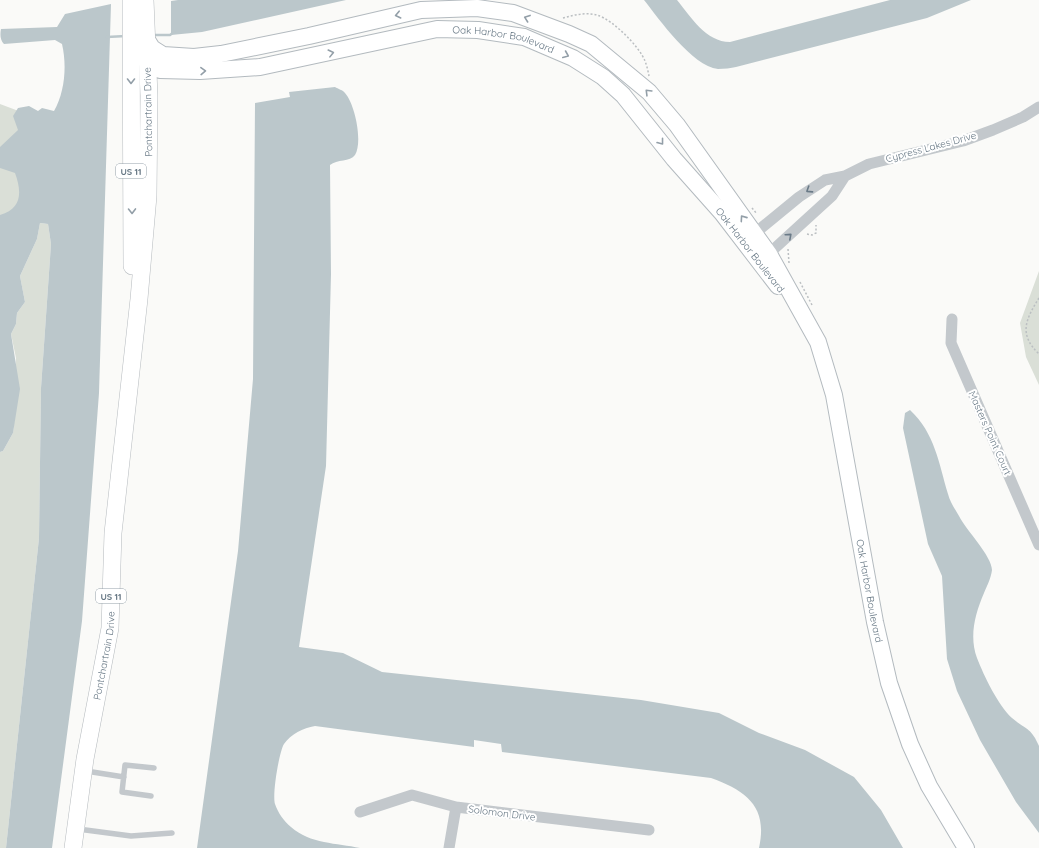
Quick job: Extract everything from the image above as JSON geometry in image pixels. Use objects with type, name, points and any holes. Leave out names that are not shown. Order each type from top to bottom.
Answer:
[{"type":"main road","name":"Pontchartrain Drive","points":[[131,0],[133,342]]},
{"type":"main road","name":"Pontchartrain Drive","points":[[73,848],[83,770],[110,628],[113,533],[133,342],[139,299],[148,196],[149,96],[145,0]]},
{"type":"street","points":[[138,0],[138,48],[147,62]]},
{"type":"street","name":"Oak Harbor Boulevard","points":[[147,40],[152,48],[163,55],[194,57],[221,54],[421,10],[477,8],[512,13],[569,34],[591,44],[649,92],[677,125],[818,342],[834,395],[875,622],[889,683],[910,744],[929,786],[966,848]]},
{"type":"street","name":"Oak Harbor Boulevard","points":[[147,62],[160,70],[182,72],[260,68],[437,29],[478,30],[524,37],[573,58],[603,77],[623,95],[674,159],[722,213],[749,238]]},
{"type":"street","points":[[221,54],[222,70]]},
{"type":"street","points":[[149,96],[156,79],[161,75],[182,72]]},
{"type":"street","name":"Cypress Lakes Drive","points":[[749,238],[799,197],[824,180],[845,176],[869,164],[963,141],[999,127],[1039,107]]},
{"type":"street","points":[[764,258],[832,196],[845,176]]},
{"type":"street","name":"Masters Point Court","points":[[952,319],[950,343],[1039,545]]},
{"type":"street","name":"Solomon Drive","points":[[360,812],[412,795],[456,807],[649,830]]},
{"type":"street","points":[[449,848],[456,807]]},
{"type":"lane","points":[[151,796],[122,792],[126,765],[154,768]]},
{"type":"lane","points":[[83,770],[124,777]]},
{"type":"lane","points":[[75,828],[131,836],[172,833]]},
{"type":"path","points":[[558,18],[586,14],[597,15],[610,22],[624,34],[641,54],[645,61],[649,76]]},
{"type":"path","points":[[746,207],[754,209],[758,218]]},
{"type":"path","points":[[1039,298],[1030,313],[1025,326],[1026,336],[1033,348],[1039,354]]},
{"type":"shaded area","points":[[346,0],[202,32],[171,35],[171,1]]},
{"type":"shaded area","points":[[644,0],[677,0],[706,33],[721,41],[730,42],[890,0],[971,0],[927,18],[736,67],[718,69],[708,66],[687,51]]},
{"type":"shaded area","points":[[111,4],[99,393],[82,621],[52,848],[6,848],[39,538],[41,388],[51,244],[48,224],[40,223],[37,239],[20,276],[25,302],[17,313],[16,324],[11,334],[20,389],[13,433],[3,451],[0,452],[0,215],[13,209],[18,199],[19,187],[15,173],[0,168],[0,147],[18,130],[13,116],[18,108],[29,106],[38,111],[42,108],[54,111],[61,95],[65,69],[62,44],[55,40],[4,44],[0,35],[1,29],[57,27],[65,14]]},
{"type":"shaded area","points":[[335,87],[342,90],[349,98],[357,123],[358,141],[357,149],[353,157],[330,165],[331,274],[326,466],[299,647],[343,653],[382,672],[641,700],[719,713],[759,733],[805,750],[854,777],[881,810],[903,848],[759,848],[761,834],[760,822],[757,811],[752,802],[735,789],[711,778],[502,752],[501,744],[474,740],[474,747],[315,726],[298,732],[290,737],[284,744],[276,774],[274,792],[275,804],[284,819],[298,833],[315,840],[360,848],[197,848],[238,551],[253,379],[255,103],[290,97],[289,92]]},
{"type":"shaded area","points":[[0,104],[64,128],[0,243]]},
{"type":"shaded area","points":[[40,223],[48,224],[51,244],[41,388],[39,538],[6,848],[0,848],[0,452],[3,451],[13,433],[16,358],[11,334],[16,324],[17,313],[25,302],[20,276],[37,239]]},
{"type":"shaded area","points":[[1039,271],[1039,385],[1026,357],[1020,323]]},
{"type":"shaded area","points":[[910,410],[918,419],[931,439],[939,460],[951,503],[962,522],[983,550],[991,564],[991,576],[978,609],[974,625],[973,642],[977,658],[987,681],[1002,706],[1012,718],[1031,732],[1039,746],[1039,833],[1016,802],[980,740],[957,691],[947,659],[942,576],[928,544],[903,428],[905,413]]},
{"type":"waterway","points":[[155,35],[170,35],[174,32]]},
{"type":"waterway","points":[[107,37],[126,36]]}]
